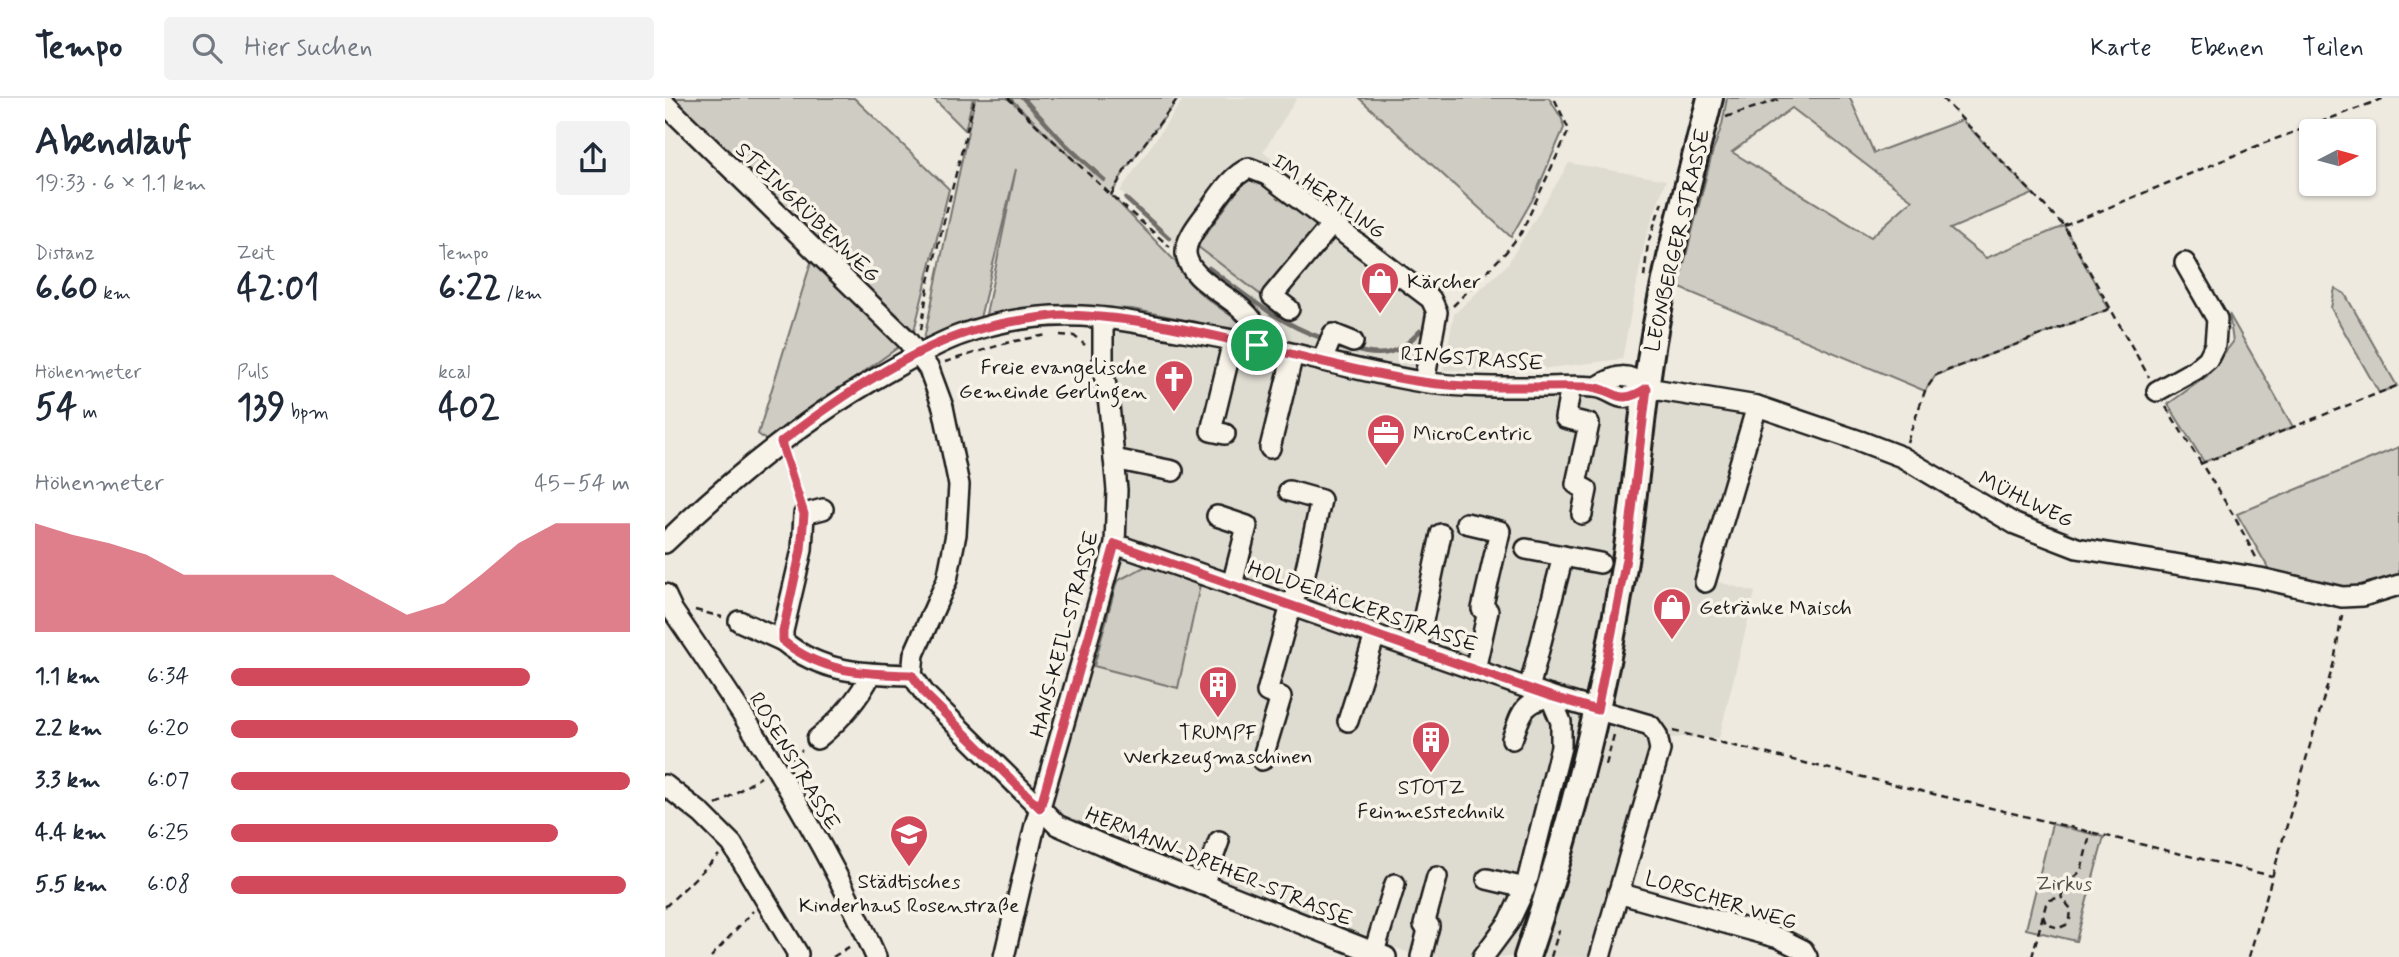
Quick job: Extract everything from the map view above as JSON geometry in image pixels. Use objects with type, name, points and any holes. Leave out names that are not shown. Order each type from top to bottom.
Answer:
[{"type":"main road","name":"LEONBERGER STRASSE","points":[[1527,957],[1554,879],[1597,710],[1626,559],[1654,333],[1671,249],[1707,108]]},
{"type":"street","name":"STEINGRÜBENWEG","points":[[665,104],[907,340],[924,362]]},
{"type":"street","name":"IM HERTLING","points":[[1186,254],[1194,230],[1238,173],[1249,168],[1267,175],[1431,299],[1437,312]]},
{"type":"street","points":[[1289,309],[1272,296],[1332,224]]},
{"type":"street","points":[[1186,254],[1199,275],[1247,316],[1257,329],[1257,345]]},
{"type":"street","points":[[2157,391],[2195,370],[2208,359],[2215,345],[2217,319],[2185,263]]},
{"type":"street","points":[[1424,382],[1437,312]]},
{"type":"street","name":"RINGSTRASSE","points":[[665,543],[729,484],[809,420],[924,362],[959,335],[994,325],[1061,315],[1103,318],[1257,345],[1424,382],[1483,386],[1597,387],[1619,397],[1632,398],[1647,388]]},
{"type":"street","name":"HANS-KEIL-STRASSE","points":[[1004,957],[1040,808],[1115,544],[1118,490],[1102,344],[1103,318]]},
{"type":"street","points":[[1322,360],[1333,334],[1353,342]]},
{"type":"street","points":[[1225,434],[1212,431],[1233,341]]},
{"type":"street","points":[[1270,448],[1293,354]]},
{"type":"street","points":[[739,621],[834,669],[871,674],[912,675],[914,654],[947,580],[956,534],[959,485],[943,407],[924,362]]},
{"type":"street","points":[[1571,387],[1565,418],[1589,425],[1576,484],[1587,490],[1581,514]]},
{"type":"street","name":"MÜHLWEG","points":[[1647,388],[1757,406],[1902,457],[2000,516],[2077,548],[2260,578],[2342,597],[2363,596],[2399,584]]},
{"type":"street","points":[[1705,582],[1757,406]]},
{"type":"street","points":[[1114,459],[1174,471]]},
{"type":"street","points":[[1262,760],[1281,697],[1267,692],[1291,605],[1305,573],[1321,500],[1289,491]]},
{"type":"street","points":[[783,641],[801,550],[814,512]]},
{"type":"street","points":[[1217,516],[1247,526],[1232,585]]},
{"type":"street","points":[[1466,523],[1500,531],[1482,609],[1488,611],[1475,670]]},
{"type":"street","points":[[1417,649],[1441,534]]},
{"type":"street","name":"HOLDERÄCKERSTRASSE","points":[[1115,544],[1529,689],[1650,725],[1657,735],[1660,750],[1618,893]]},
{"type":"street","points":[[1526,549],[1600,563]]},
{"type":"street","points":[[1529,689],[1563,556]]},
{"type":"street","name":"ROSENSTRASSE","points":[[669,602],[776,768],[842,884],[876,957]]},
{"type":"street","points":[[1347,721],[1375,635]]},
{"type":"street","points":[[817,739],[851,706],[871,674]]},
{"type":"street","name":"HERMANN-DREHER-STRASSE","points":[[912,675],[925,694],[1057,825],[1372,954]]},
{"type":"street","points":[[1512,739],[1523,711],[1532,701],[1550,696],[1561,722],[1562,747],[1528,878]]},
{"type":"street","points":[[665,785],[702,814],[732,844],[798,954],[797,957]]},
{"type":"street","points":[[1203,885],[1219,841]]},
{"type":"street","points":[[1421,957],[1429,926],[1424,925],[1437,877]]},
{"type":"street","points":[[1483,957],[1509,922],[1525,888],[1487,879]]},
{"type":"street","points":[[1372,954],[1395,884]]},
{"type":"street","points":[[1600,957],[1618,893]]},
{"type":"street","name":"LORSCHER WEG","points":[[1618,893],[1779,939],[1803,950],[1807,957]]},
{"type":"path","points":[[975,98],[929,281],[924,362],[951,359],[1010,342],[1054,334],[1074,336],[1087,346],[1102,344]]},
{"type":"path","points":[[1008,98],[1171,248],[1186,254]]},
{"type":"path","points":[[1111,195],[1125,170],[1178,98]]},
{"type":"path","points":[[1437,312],[1459,301],[1521,233],[1569,130],[1554,98]]},
{"type":"path","points":[[1707,108],[1723,118],[1783,98]]},
{"type":"path","points":[[1942,98],[2063,226],[2200,464],[2234,516],[2258,560],[2260,578]]},
{"type":"path","points":[[2063,226],[2262,144],[2385,98]]},
{"type":"path","points":[[1902,457],[1924,391],[1936,375],[2109,309]]},
{"type":"path","points":[[2200,464],[2399,385]]},
{"type":"path","points":[[781,442],[814,512]]},
{"type":"path","points":[[2249,957],[2334,662],[2343,617],[2342,597]]},
{"type":"path","points":[[669,602],[739,621]]},
{"type":"path","points":[[1668,731],[2272,876]]},
{"type":"path","points":[[702,814],[817,739]]},
{"type":"path","points":[[2061,897],[2067,883],[2081,871],[2091,831]]},
{"type":"path","points":[[665,906],[732,844]]},
{"type":"path","points":[[2032,957],[2042,912],[2050,900],[2061,897]]},
{"type":"path","points":[[2042,912],[2046,924],[2059,928],[2066,925],[2071,909],[2061,897]]},
{"type":"path","points":[[711,957],[765,899]]},
{"type":"path","points":[[833,957],[866,936]]},
{"type":"shaded area","points":[[1184,98],[1297,98],[1263,152],[1447,300],[1423,334],[1414,393],[1631,397],[1758,417],[1711,580],[1755,592],[1719,738],[1662,739],[1597,957],[1421,957],[1042,822],[1115,544],[1112,331],[1256,345],[1247,315],[1120,191]]},
{"type":"shaded area","points":[[1569,163],[1666,180],[1646,237],[1622,359],[1540,369],[1443,370],[1454,314],[1507,265]]},
{"type":"green space","points":[[672,98],[854,98],[949,189],[914,331]]},
{"type":"green space","points":[[933,98],[973,98],[965,130]]},
{"type":"green space","points":[[975,98],[1008,98],[1079,165],[1010,98],[1179,98],[1125,170],[1111,195],[1175,261],[1195,288],[1241,323],[1240,331],[1132,309],[1068,304],[985,319],[1016,169],[980,318],[924,339]]},
{"type":"green space","points":[[1359,98],[1549,98],[1562,119],[1564,128],[1535,195],[1511,237]]},
{"type":"green space","points":[[1727,98],[1850,98],[1874,153],[1962,120],[2033,194],[1950,229],[1986,258],[2064,226],[2109,309],[1936,375],[1925,391],[1678,287]],"holes":[[[1792,108],[1912,200],[1871,237],[1732,152]]]},
{"type":"green space","points":[[1258,177],[1322,227],[1265,298],[1197,246],[1241,186]]},
{"type":"green space","points":[[813,256],[900,346],[767,441],[758,434]]},
{"type":"green space","points":[[2335,288],[2345,294],[2397,386],[2379,393],[2331,308]]},
{"type":"green space","points":[[2229,314],[2293,427],[2204,462],[2168,404],[2207,376],[2233,342]]},
{"type":"green space","points":[[2399,447],[2399,575],[2344,589],[2273,576],[2237,514]]},
{"type":"green space","points":[[1146,566],[1200,585],[1178,688],[1094,666],[1117,581]]},
{"type":"green space","name":"Zirkus","points":[[2052,824],[2104,837],[2076,941],[2026,929]]},
{"type":"waterway","points":[[1023,98],[1065,144],[1104,180]]},
{"type":"waterway","points":[[1126,199],[1169,238]]},
{"type":"waterway","points":[[1209,268],[1277,317],[1322,338]]},
{"type":"waterway","points":[[1352,349],[1372,354],[1389,352],[1405,345],[1420,331]]},
{"type":"place","name":"Kärcher","points":[[1380,315]]},
{"type":"place","name":"Freie evangelische Gemeinde Gerlingen","points":[[1174,413]]},
{"type":"place","name":"MicroCentric","points":[[1386,467]]},
{"type":"place","name":"Getränke Maisch","points":[[1672,641]]},
{"type":"place","name":"TRUMPF Werkzeugmaschinen","points":[[1218,719]]},
{"type":"place","name":"STOTZ Feinmesstechnik","points":[[1431,774]]},
{"type":"place","name":"Städtisches Kinderhaus Rosenstraße","points":[[909,868]]},
{"type":"route","points":[[1061,315],[1125,321],[1257,345],[1424,382],[1483,386],[1597,387],[1619,397],[1632,398],[1647,388],[1626,559],[1597,710],[1115,544],[1040,808],[925,694],[912,675],[871,674],[834,669],[794,650],[783,641],[801,550],[804,514],[781,442],[809,420],[872,380],[959,335],[994,325],[1061,315]]}]
